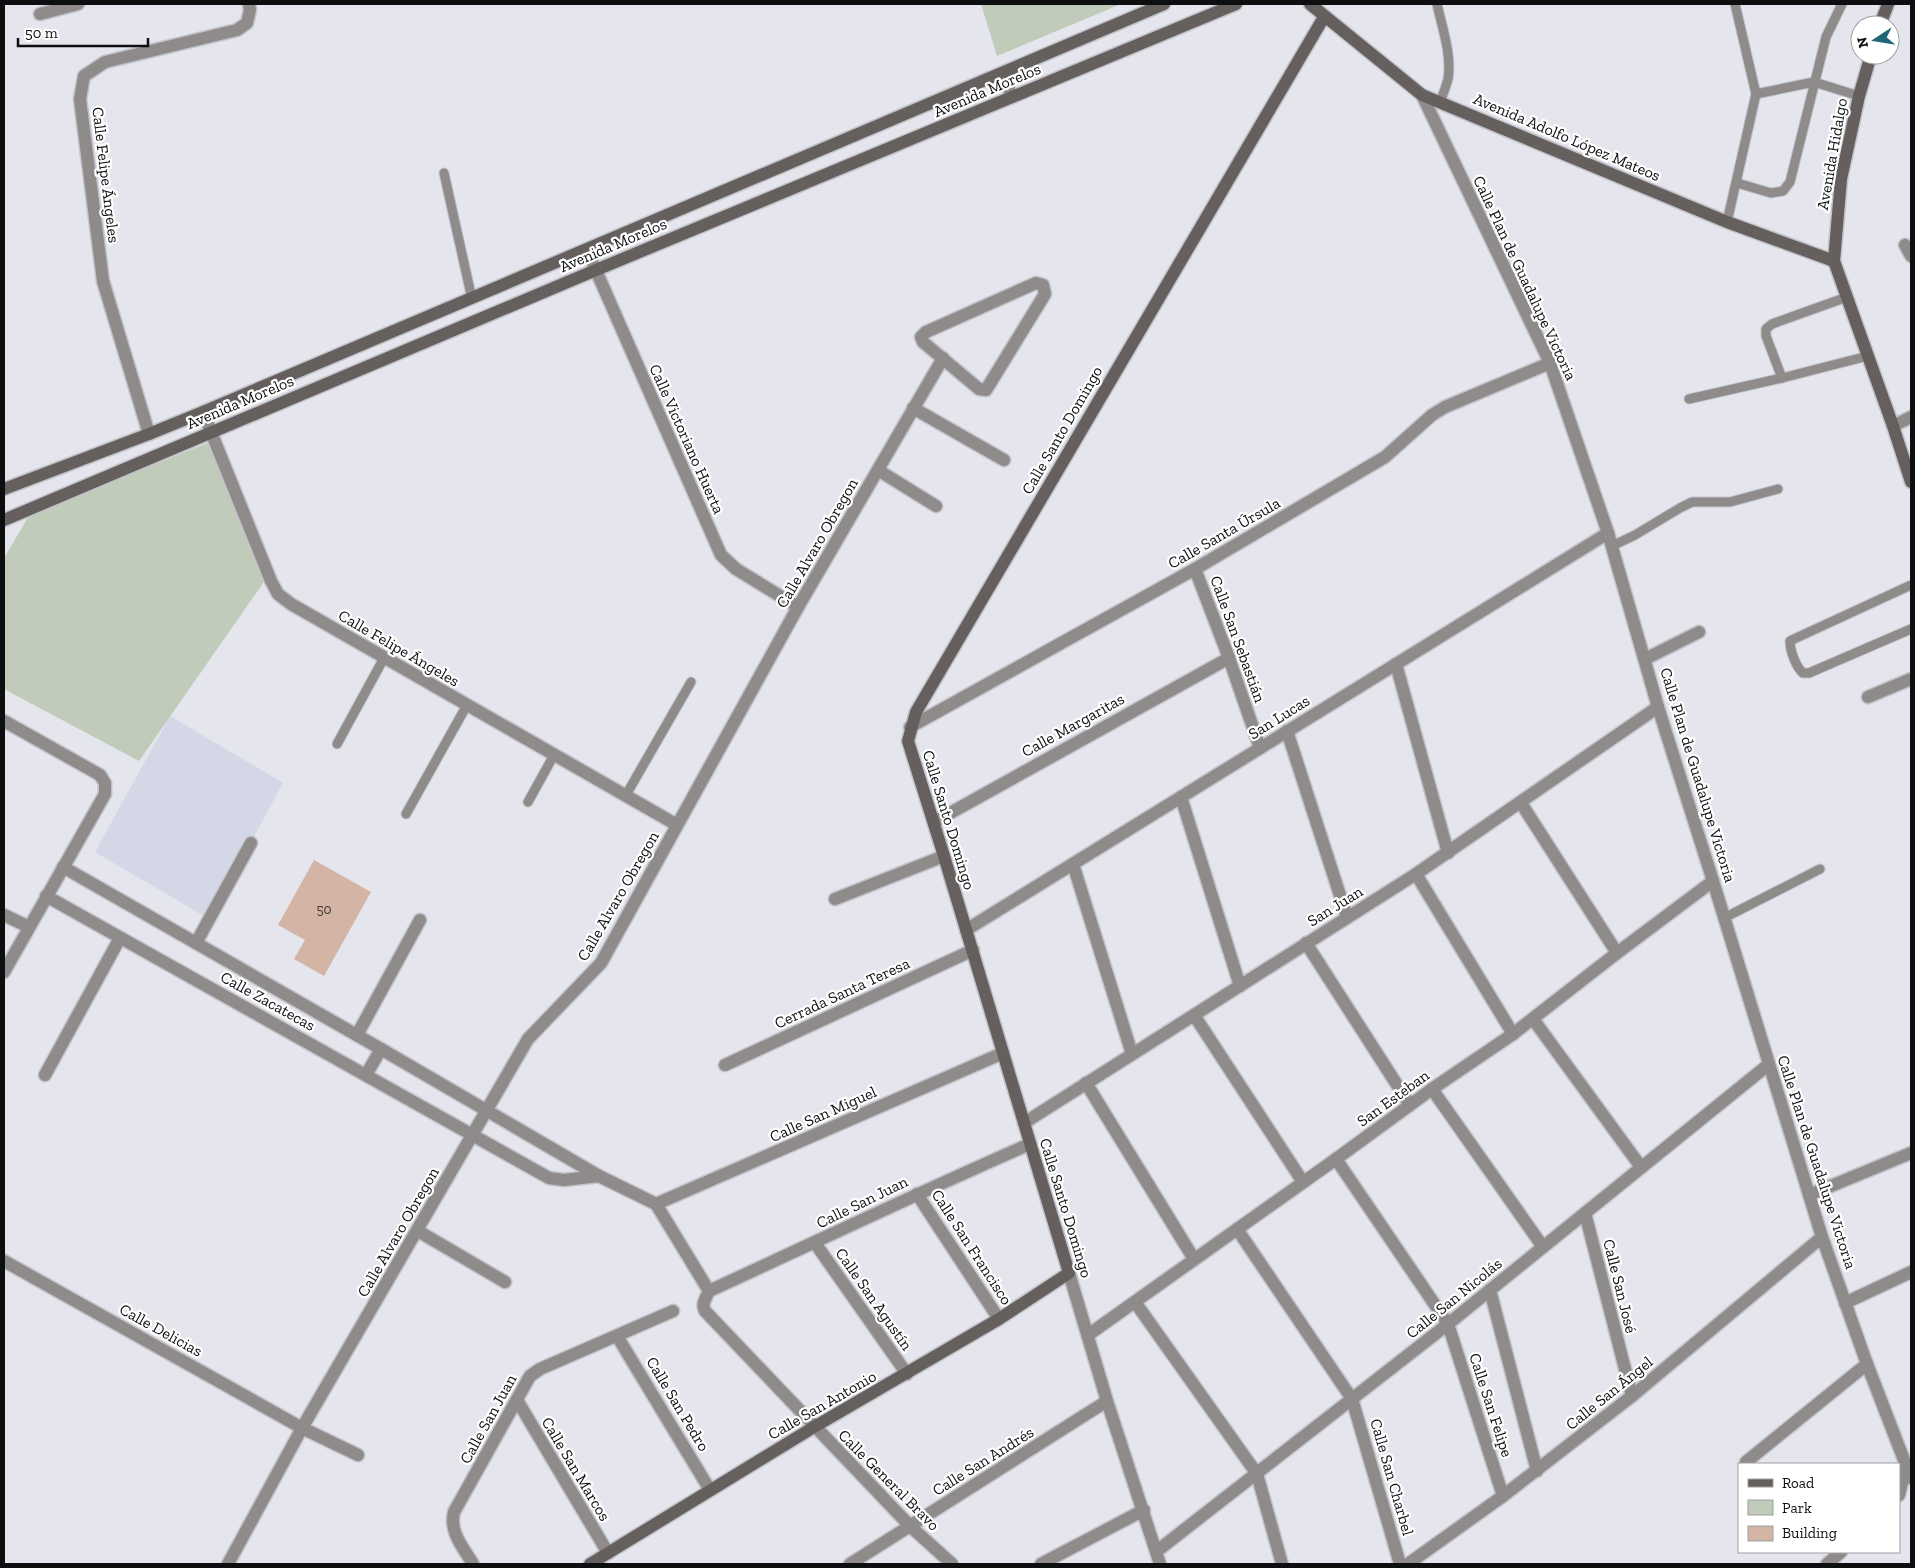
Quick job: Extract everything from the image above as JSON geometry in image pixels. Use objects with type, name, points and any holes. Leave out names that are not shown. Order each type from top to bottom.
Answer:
[{"type":"main road","name":"Avenida Morelos","points":[[4,489],[203,412],[1164,4]]},
{"type":"main road","name":"Avenida Morelos","points":[[4,520],[596,270],[1236,4]]},
{"type":"main road","name":"Avenida Adolfo López Mateos","points":[[1310,4],[1422,95],[1727,222],[1834,261]]},
{"type":"main road","name":"Calle Santo Domingo","points":[[1069,1273],[908,741],[910,727],[916,712],[1324,17]]},
{"type":"main road","name":"Avenida Hidalgo","points":[[1834,261],[1841,179],[1859,96],[1868,65]]},
{"type":"main road","points":[[1834,261],[1911,482]]},
{"type":"main road","name":"Calle San Antonio","points":[[590,1564],[814,1427],[999,1319],[1069,1273]]},
{"type":"street","points":[[40,14],[78,4]]},
{"type":"street","name":"Calle Felipe Ángeles","points":[[150,434],[103,281],[80,99],[84,76],[106,62],[237,30],[247,23],[250,10],[249,4]]},
{"type":"street","points":[[1003,73],[1012,97]]},
{"type":"street","name":"Calle Plan de Guadalupe Victoria","points":[[1422,95],[1550,364],[1608,532],[1658,707],[1822,1237],[1867,1364],[1909,1472]]},
{"type":"street","name":"Calle Victoriano Huerta","points":[[587,250],[721,555],[736,569],[798,607]]},
{"type":"street","points":[[1036,283],[1043,285],[1045,294],[986,390],[980,389],[943,358],[923,342],[920,337],[926,332],[1036,283]]},
{"type":"street","name":"Calle Alvaro Obregon","points":[[228,1564],[302,1428],[474,1135],[528,1039],[601,963],[798,607],[943,358]]},
{"type":"street","name":"Calle Santa Úrsula","points":[[910,727],[1196,569],[1385,457],[1432,415],[1445,407],[1550,364]]},
{"type":"street","points":[[913,408],[1004,460]]},
{"type":"street","name":"Calle Felipe Ángeles","points":[[203,412],[271,581],[278,594],[291,604],[384,658],[677,825]]},
{"type":"street","points":[[1893,426],[1911,417]]},
{"type":"street","points":[[878,470],[936,506]]},
{"type":"street","name":"San Lucas","points":[[966,930],[1608,532]]},
{"type":"street","name":"Calle San Sebastián","points":[[1196,569],[1260,748]]},
{"type":"street","points":[[1645,659],[1699,632]]},
{"type":"street","name":"Calle Margaritas","points":[[934,822],[1229,658]]},
{"type":"street","points":[[1396,664],[1448,853]]},
{"type":"street","points":[[1868,697],[1911,679]]},
{"type":"street","name":"San Juan","points":[[1024,1123],[1416,874],[1658,707]]},
{"type":"street","points":[[4,721],[100,775],[105,783],[105,794],[4,972]]},
{"type":"street","points":[[1287,731],[1347,917]]},
{"type":"street","points":[[1181,797],[1240,986]]},
{"type":"street","points":[[1521,803],[1618,953]]},
{"type":"street","points":[[196,943],[251,843]]},
{"type":"street","points":[[835,899],[944,856]]},
{"type":"street","points":[[1073,864],[1132,1054]]},
{"type":"street","name":"Calle Zacatecas","points":[[62,867],[488,1110],[599,1176],[656,1204]]},
{"type":"street","points":[[1416,874],[1513,1034]]},
{"type":"street","name":"San Esteban","points":[[1088,1335],[1336,1160],[1432,1089],[1513,1034],[1713,881]]},
{"type":"street","name":"Calle Zacatecas","points":[[46,896],[549,1178],[564,1180],[599,1176]]},
{"type":"street","points":[[4,915],[29,927]]},
{"type":"street","points":[[357,1035],[420,920]]},
{"type":"street","points":[[45,1075],[120,938]]},
{"type":"street","points":[[1306,943],[1410,1105]]},
{"type":"street","name":"Cerrada Santa Teresa","points":[[725,1065],[972,950]]},
{"type":"street","points":[[1194,1015],[1303,1182]]},
{"type":"street","points":[[1533,1019],[1641,1167]]},
{"type":"street","points":[[366,1075],[381,1049]]},
{"type":"street","name":"Calle San Miguel","points":[[656,1204],[1003,1053]]},
{"type":"street","name":"Calle San Nicolás","points":[[1156,1551],[1448,1324],[1768,1065]]},
{"type":"street","points":[[1086,1083],[1194,1259]]},
{"type":"street","points":[[1432,1089],[1543,1247]]},
{"type":"street","name":"Calle San Juan","points":[[709,1291],[917,1194],[1030,1144]]},
{"type":"street","points":[[1809,1195],[1911,1152]]},
{"type":"street","name":"Calle San Felipe","points":[[1336,1160],[1448,1324],[1503,1496]]},
{"type":"street","name":"Calle San Francisco","points":[[917,1194],[999,1319]]},
{"type":"street","points":[[656,1204],[709,1291]]},
{"type":"street","name":"Calle San José","points":[[1585,1213],[1632,1396]]},
{"type":"street","name":"Calle San Charbel","points":[[1237,1230],[1352,1399],[1400,1564]]},
{"type":"street","points":[[418,1231],[505,1282]]},
{"type":"street","name":"Calle San Ángel","points":[[1408,1564],[1503,1496],[1632,1396],[1822,1237]]},
{"type":"street","name":"Calle San Agustín","points":[[815,1243],[907,1374]]},
{"type":"street","name":"Calle Delicias","points":[[4,1261],[302,1428],[358,1455]]},
{"type":"street","points":[[1845,1303],[1911,1272]]},
{"type":"street","name":"Calle Santo Domingo","points":[[1069,1273],[1160,1564]]},
{"type":"street","points":[[1490,1290],[1536,1471]]},
{"type":"street","name":"Calle General Bravo","points":[[709,1291],[703,1307],[814,1427],[910,1526],[952,1564]]},
{"type":"street","points":[[1135,1302],[1257,1474],[1282,1564]]},
{"type":"street","name":"Calle San Juan","points":[[473,1564],[454,1533],[452,1522],[454,1512],[530,1376],[540,1369],[673,1311]]},
{"type":"street","name":"Calle San Pedro","points":[[618,1336],[710,1490]]},
{"type":"street","points":[[1746,1462],[1867,1364]]},
{"type":"street","name":"Calle San Marcos","points":[[517,1400],[608,1553]]},
{"type":"street","name":"Calle San Andrés","points":[[850,1564],[1108,1401]]},
{"type":"street","points":[[1900,1493],[1909,1472]]},
{"type":"street","points":[[1041,1564],[1144,1510]]},
{"type":"street","points":[[1826,1564],[1840,1553]]},
{"type":"lane","points":[[1437,4],[1449,70],[1448,80],[1440,102]]},
{"type":"lane","points":[[1727,222],[1756,94],[1735,4]]},
{"type":"lane","points":[[1737,183],[1771,193],[1783,191],[1790,182],[1826,37],[1842,4]]},
{"type":"lane","points":[[1756,94],[1814,82],[1859,96]]},
{"type":"lane","points":[[444,173],[472,299]]},
{"type":"lane","points":[[1782,378],[1766,336],[1766,329],[1772,324],[1847,297]]},
{"type":"lane","points":[[1689,399],[1868,356]]},
{"type":"lane","points":[[1612,546],[1692,502],[1730,502],[1778,489]]},
{"type":"lane","points":[[1911,585],[1794,639],[1790,642],[1790,646],[1800,670],[1803,673],[1808,673],[1911,629]]},
{"type":"lane","points":[[337,744],[384,658]]},
{"type":"lane","points":[[626,796],[691,682]]},
{"type":"lane","points":[[406,814],[467,705]]},
{"type":"lane","points":[[528,802],[554,755]]},
{"type":"lane","points":[[1724,918],[1820,869]]},
{"type":"shaded area","points":[[170,716],[283,783],[209,919],[95,852]]},
{"type":"green space","points":[[981,4],[1121,4],[997,56]]},
{"type":"green space","points":[[208,443],[266,579],[139,761],[4,689],[4,558],[30,514]]},
{"type":"building","points":[[314,860],[371,892],[324,976],[294,959],[305,940],[278,925]]}]
